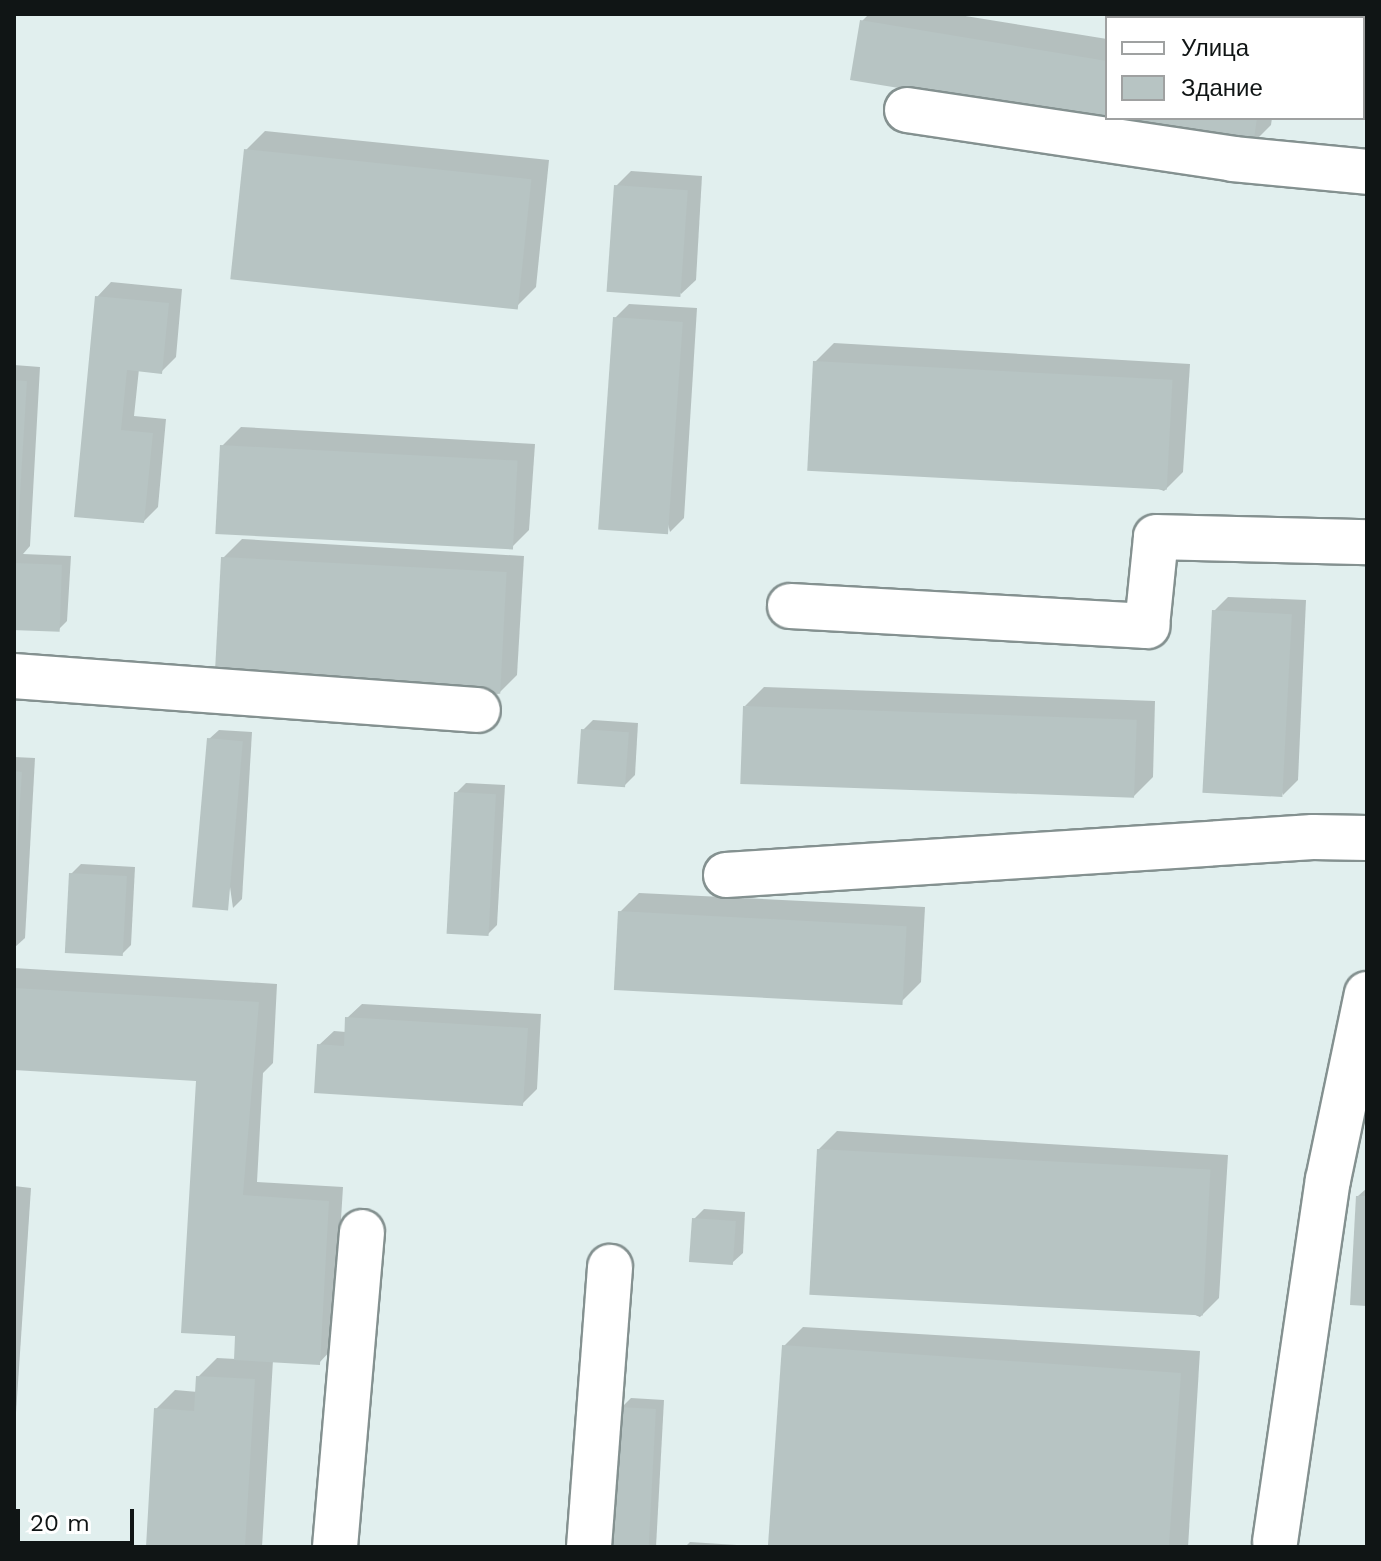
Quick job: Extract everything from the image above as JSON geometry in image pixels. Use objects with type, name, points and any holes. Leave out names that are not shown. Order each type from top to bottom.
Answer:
[{"type":"lane","points":[[907,110],[1233,159],[1367,172]]},
{"type":"lane","points":[[790,606],[1147,626],[1156,537],[1367,542]]},
{"type":"lane","points":[[14,676],[478,710]]},
{"type":"lane","points":[[726,875],[1313,837],[1367,838]]},
{"type":"lane","points":[[1275,1542],[1328,1180],[1367,994]]},
{"type":"lane","points":[[335,1547],[362,1232]]},
{"type":"lane","points":[[589,1547],[610,1267]]},
{"type":"building","points":[[1256,14],[1272,16],[1139,16]]},
{"type":"building","points":[[860,20],[1105,61],[1105,120],[1257,120],[1253,146],[850,80]]},
{"type":"building","points":[[244,149],[531,179],[518,309],[230,279]]},
{"type":"building","points":[[614,185],[688,190],[680,297],[607,292]]},
{"type":"building","points":[[95,296],[169,303],[162,374],[127,370],[121,430],[153,433],[144,523],[74,517]]},
{"type":"building","points":[[613,317],[683,322],[668,534],[598,529]]},
{"type":"building","points":[[813,361],[1173,380],[1167,490],[807,471]]},
{"type":"building","points":[[14,380],[27,381],[16,560],[14,560]]},
{"type":"building","points":[[220,445],[518,461],[513,549],[215,534]]},
{"type":"building","points":[[221,557],[507,572],[500,694],[215,679]]},
{"type":"building","points":[[14,563],[62,565],[60,632],[14,630]]},
{"type":"building","points":[[1212,610],[1292,614],[1282,797],[1202,793]]},
{"type":"building","points":[[743,706],[1137,720],[1134,798],[740,784]]},
{"type":"building","points":[[581,729],[629,732],[625,787],[577,784]]},
{"type":"building","points":[[207,738],[243,741],[228,910],[192,907]]},
{"type":"building","points":[[14,771],[22,772],[16,861],[14,861]]},
{"type":"building","points":[[454,792],[496,794],[489,936],[447,934]]},
{"type":"building","points":[[69,873],[127,876],[123,956],[65,953]]},
{"type":"building","points":[[618,911],[907,926],[902,1005],[614,990]]},
{"type":"building","points":[[14,988],[259,1002],[243,1195],[329,1201],[320,1365],[234,1360],[235,1336],[181,1333],[196,1081],[14,1070]]},
{"type":"building","points":[[345,1017],[528,1028],[523,1106],[314,1093],[317,1044],[344,1046]]},
{"type":"building","points":[[817,1149],[1210,1170],[1203,1315],[809,1295]]},
{"type":"building","points":[[1356,1196],[1367,1196],[1367,1306],[1350,1305]]},
{"type":"building","points":[[692,1218],[736,1221],[733,1265],[689,1262]]},
{"type":"building","points":[[782,1345],[1181,1373],[1169,1547],[768,1547]]},
{"type":"building","points":[[196,1376],[255,1379],[245,1547],[146,1547],[154,1408],[194,1411]]},
{"type":"building","points":[[619,1407],[656,1409],[649,1547],[612,1547]]}]
